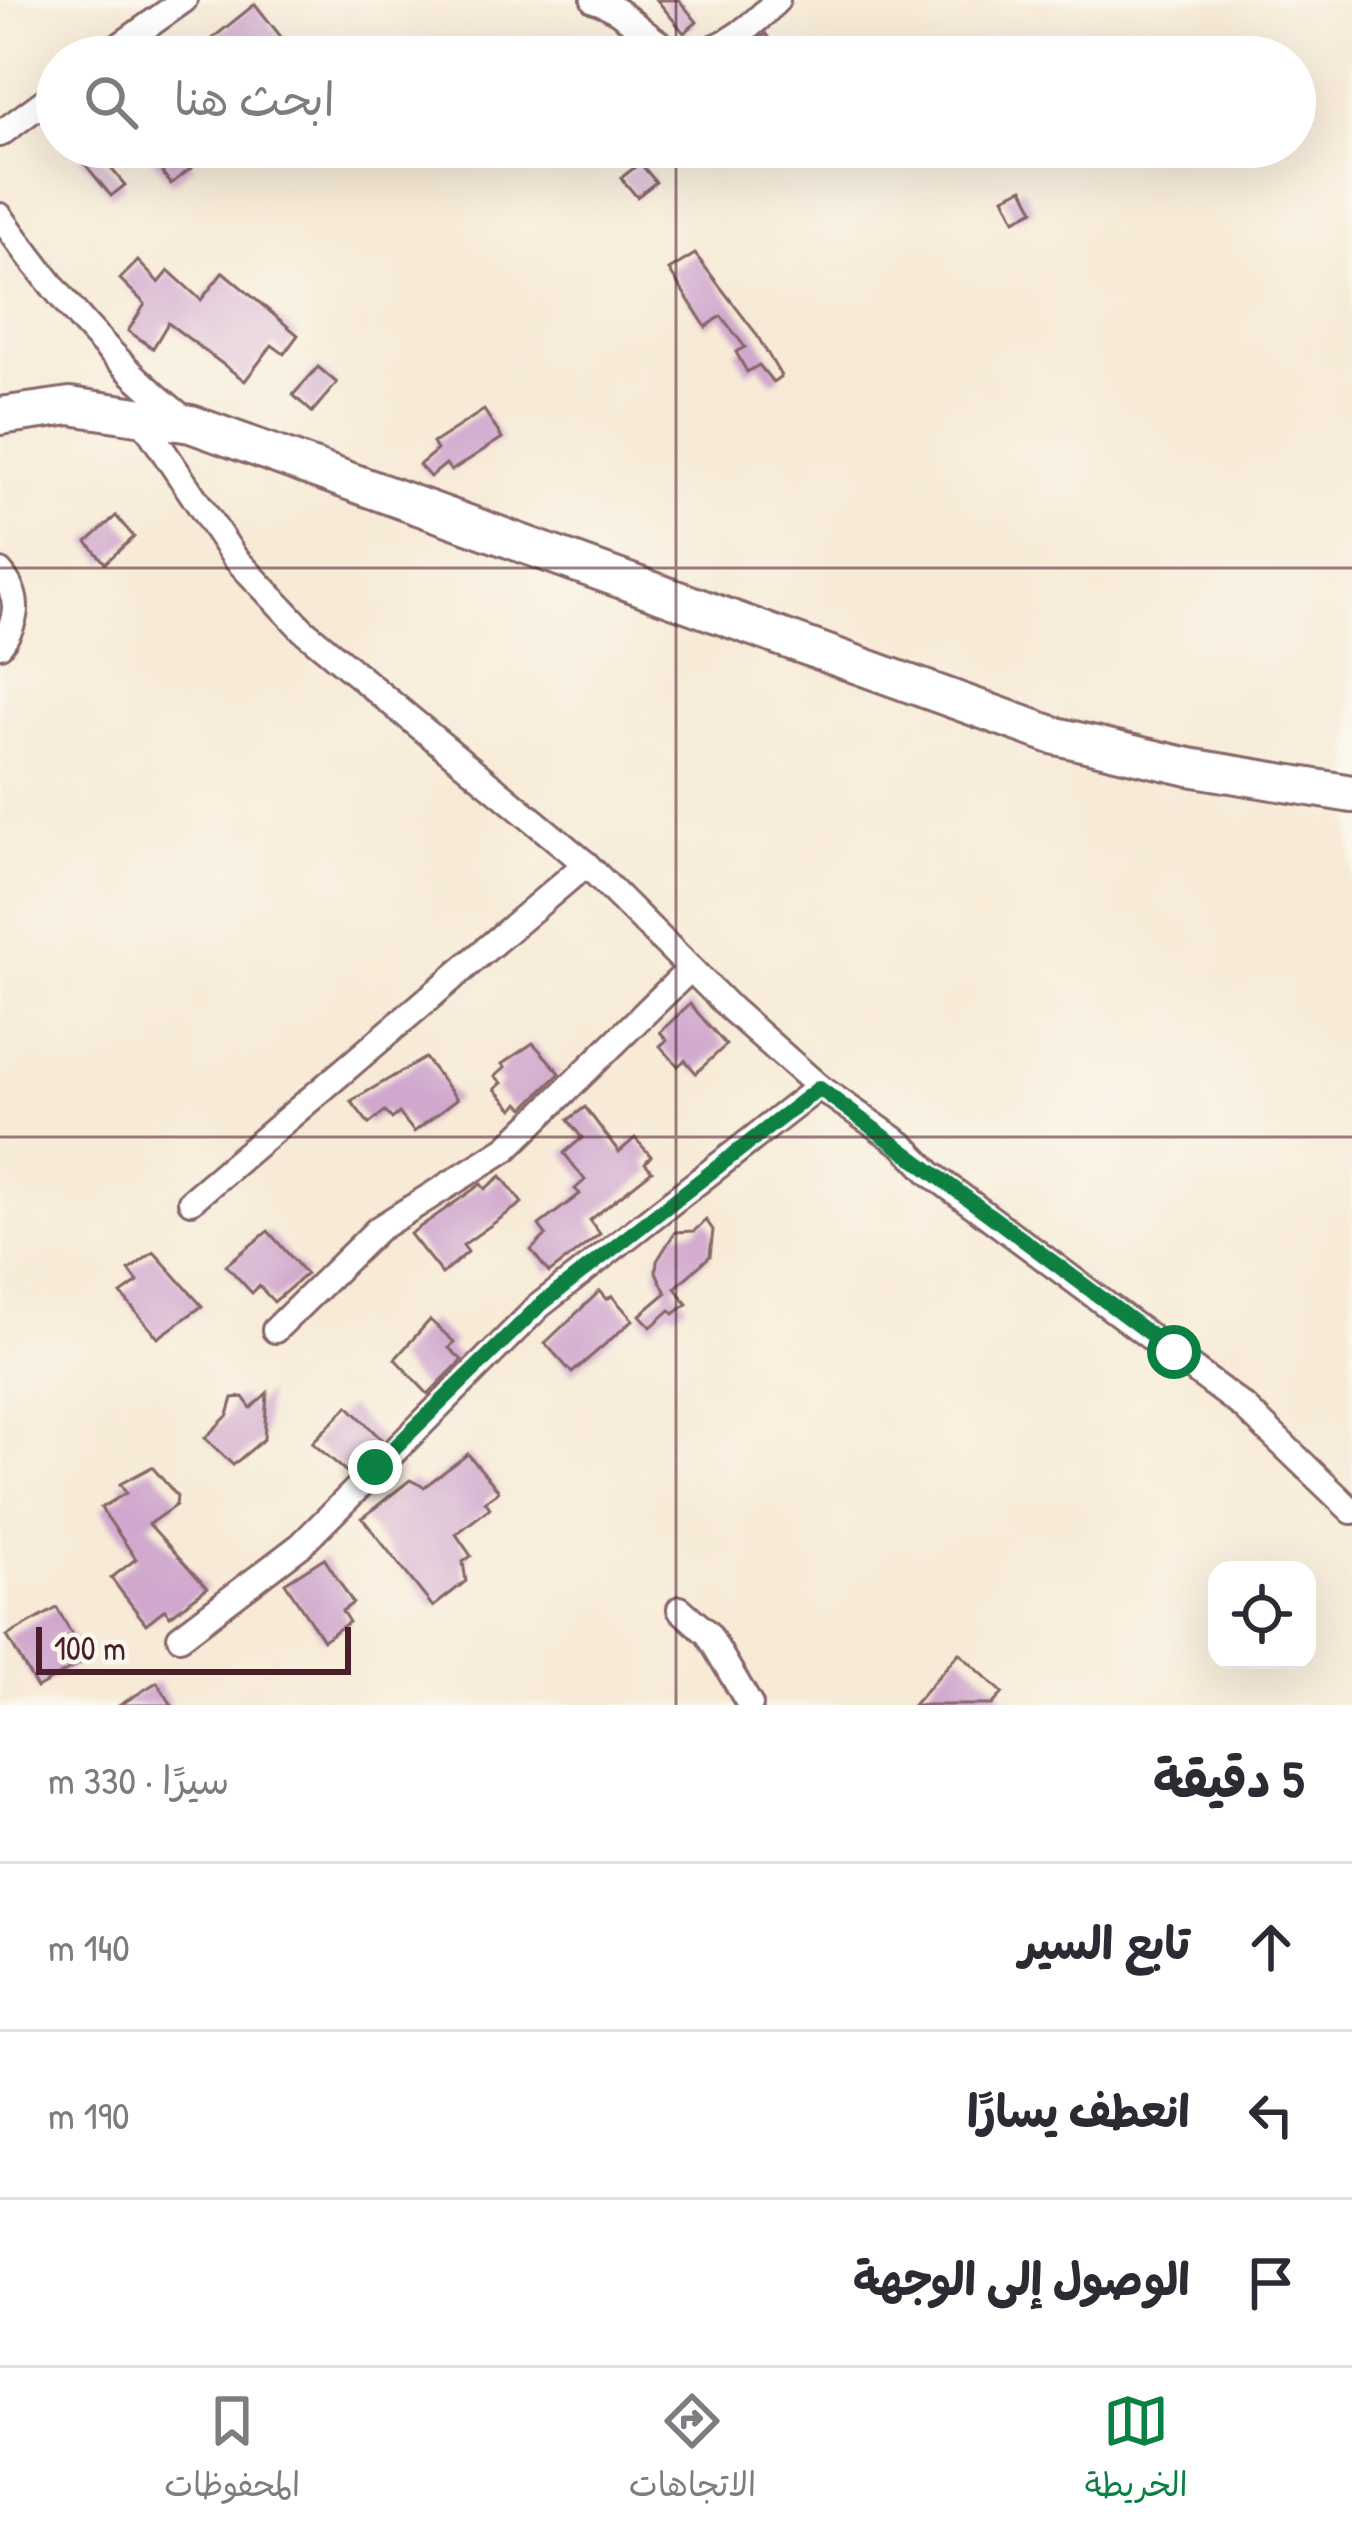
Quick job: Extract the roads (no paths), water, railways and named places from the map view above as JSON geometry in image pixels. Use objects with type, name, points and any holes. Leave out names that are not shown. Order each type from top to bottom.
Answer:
[{"type":"street","points":[[133,36],[184,0]]},
{"type":"street","points":[[594,0],[611,5],[652,36]]},
{"type":"street","points":[[730,36],[777,0]]},
{"type":"street","points":[[0,134],[36,107]]},
{"type":"street","points":[[0,216],[57,296],[141,385],[191,424]]},
{"type":"street","points":[[0,416],[70,406],[191,424],[1052,735],[1189,767],[1352,794]]},
{"type":"street","points":[[140,415],[235,558],[303,630],[586,864],[690,969],[819,1088],[1192,1366],[1305,1462],[1352,1511]]},
{"type":"street","points":[[0,572],[14,589],[16,607],[12,628],[0,645]]},
{"type":"street","points":[[191,1201],[586,864]]},
{"type":"street","points":[[275,1330],[378,1229],[507,1148],[690,969]]},
{"type":"street","points":[[180,1637],[330,1518],[539,1306],[819,1088]]},
{"type":"street","points":[[680,1609],[708,1634],[750,1705]]}]
